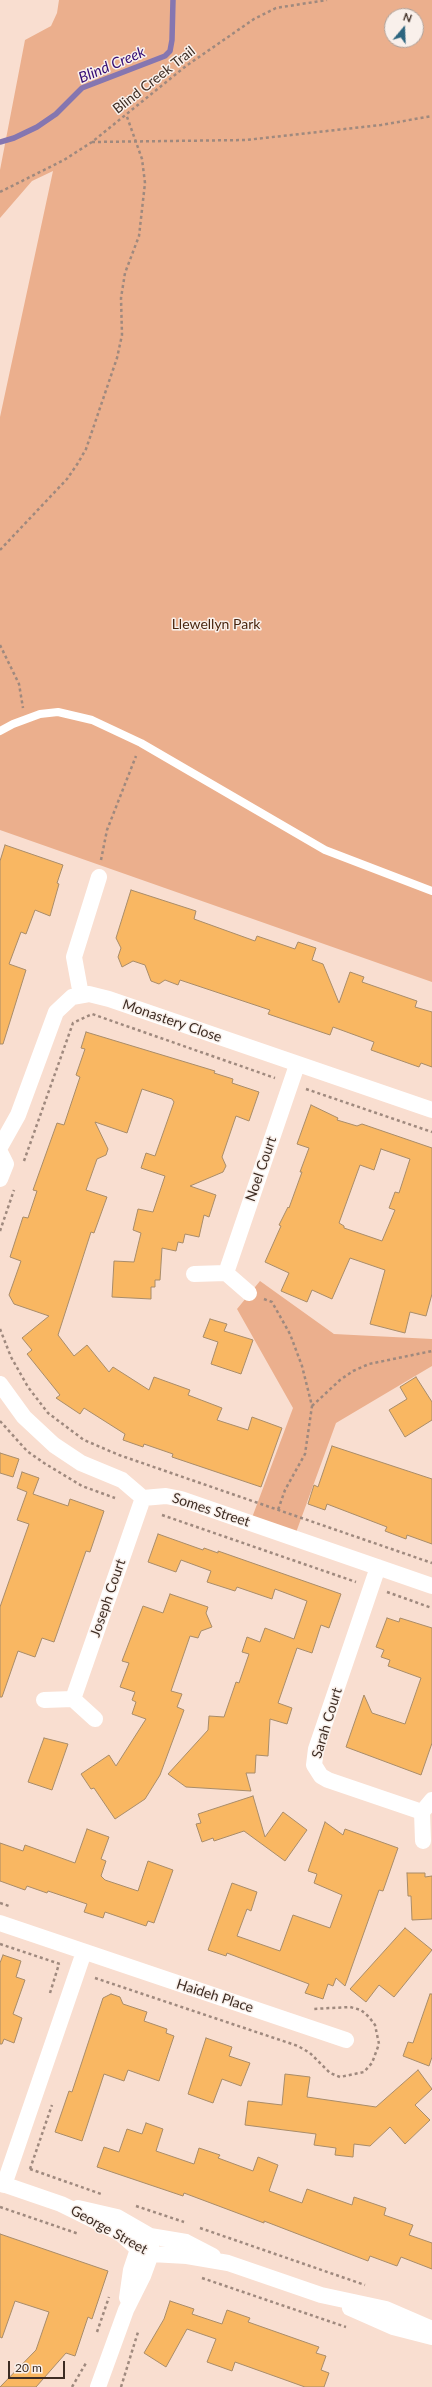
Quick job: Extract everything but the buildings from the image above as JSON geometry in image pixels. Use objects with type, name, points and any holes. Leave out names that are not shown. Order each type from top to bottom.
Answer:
[{"type":"street","points":[[0,1147],[18,1115],[51,1020],[66,1000],[81,994],[74,956],[99,877]]},
{"type":"street","name":"Monastery Close","points":[[81,994],[98,995],[109,998],[297,1065],[432,1110]]},
{"type":"street","name":"Noel Court","points":[[226,1273],[297,1065]]},
{"type":"street","points":[[0,1152],[6,1164],[0,1178]]},
{"type":"street","points":[[194,1274],[226,1273],[249,1293]]},
{"type":"street","points":[[0,1384],[24,1417],[54,1445],[81,1463],[122,1480],[143,1498]]},
{"type":"street","name":"Somes Street","points":[[143,1498],[166,1496],[181,1499],[432,1586]]},
{"type":"street","name":"Joseph Court","points":[[73,1699],[143,1498]]},
{"type":"street","name":"Sarah Court","points":[[378,1567],[316,1749],[314,1765],[321,1776],[328,1780],[422,1812]]},
{"type":"street","points":[[44,1700],[73,1699],[95,1719]]},
{"type":"street","points":[[423,1841],[422,1812],[432,1800]]},
{"type":"street","name":"Haideh Place","points":[[0,1923],[346,2040]]},
{"type":"street","points":[[2,2184],[84,1952]]},
{"type":"street","name":"George Street","points":[[2,2184],[61,2204],[111,2215],[127,2221],[150,2236],[186,2242],[228,2264]]},
{"type":"street","name":"George Street","points":[[61,2204],[120,2233],[145,2251],[187,2256],[228,2264],[321,2295],[393,2327],[432,2337]]},
{"type":"street","points":[[98,2387],[126,2310],[143,2276],[145,2251],[150,2236]]},
{"type":"street","name":"George Street","points":[[321,2295],[386,2309],[432,2329]]},
{"type":"lane","points":[[0,731],[24,719],[40,714],[58,712],[77,715],[108,726],[141,743],[325,850],[432,891]]},
{"type":"path","name":"Blind Creek Trail","points":[[0,192],[64,160],[92,142],[186,66],[254,19],[276,8],[327,0]]},
{"type":"path","points":[[0,550],[67,479],[78,463],[86,449],[118,358],[122,335],[121,298],[125,273],[140,236],[144,198],[142,159],[137,141],[126,114]]},
{"type":"path","points":[[92,142],[246,140],[381,125],[432,116]]},
{"type":"path","points":[[0,645],[19,684],[24,719]]},
{"type":"path","points":[[99,877],[107,830],[141,743]]},
{"type":"path","points":[[23,1163],[73,1023],[92,1014],[276,1078]]},
{"type":"path","points":[[305,1088],[432,1132]]},
{"type":"path","points":[[0,1232],[16,1184]]},
{"type":"path","points":[[249,1293],[272,1302],[279,1313],[298,1353],[312,1406],[305,1454],[285,1490],[278,1510]]},
{"type":"path","points":[[0,1329],[11,1358],[28,1387],[48,1413],[72,1432],[99,1448],[432,1563]]},
{"type":"path","points":[[312,1406],[340,1380],[353,1371],[369,1364],[432,1351]]},
{"type":"path","points":[[157,1513],[360,1583]]},
{"type":"path","points":[[381,1590],[432,1608]]},
{"type":"path","points":[[0,1902],[15,1908]]},
{"type":"path","points":[[0,1944],[65,1966]]},
{"type":"path","points":[[93,1984],[96,1976],[298,2046],[310,2053],[330,2073],[340,2077],[364,2072],[372,2063],[379,2044],[375,2025],[369,2017],[361,2010],[350,2007],[340,2006],[324,2010],[311,2009]]},
{"type":"path","points":[[30,2170],[53,2101]]},
{"type":"path","points":[[24,2167],[105,2195]]},
{"type":"path","points":[[134,2205],[187,2223]]},
{"type":"path","points":[[0,2207],[87,2237]]},
{"type":"path","points":[[194,2226],[372,2287]]},
{"type":"path","points":[[200,2277],[350,2328]]},
{"type":"path","points":[[96,2336],[111,2293]]},
{"type":"path","points":[[121,2387],[140,2328]]},
{"type":"path","points":[[72,2387],[81,2374],[89,2356]]},
{"type":"green space","name":"Llewellyn Park","points":[[59,0],[432,0],[432,982],[0,830],[0,417],[53,171],[32,181],[0,218],[0,170],[25,40],[51,26],[57,13]]},
{"type":"green space","points":[[260,1281],[334,1334],[432,1339],[432,1366],[336,1423],[294,1538],[250,1523],[293,1408],[237,1309]]},
{"type":"waterway","name":"Blind Creek","points":[[0,142],[14,138],[37,127],[56,114],[82,88],[165,56],[170,51],[172,40],[173,0]]}]
